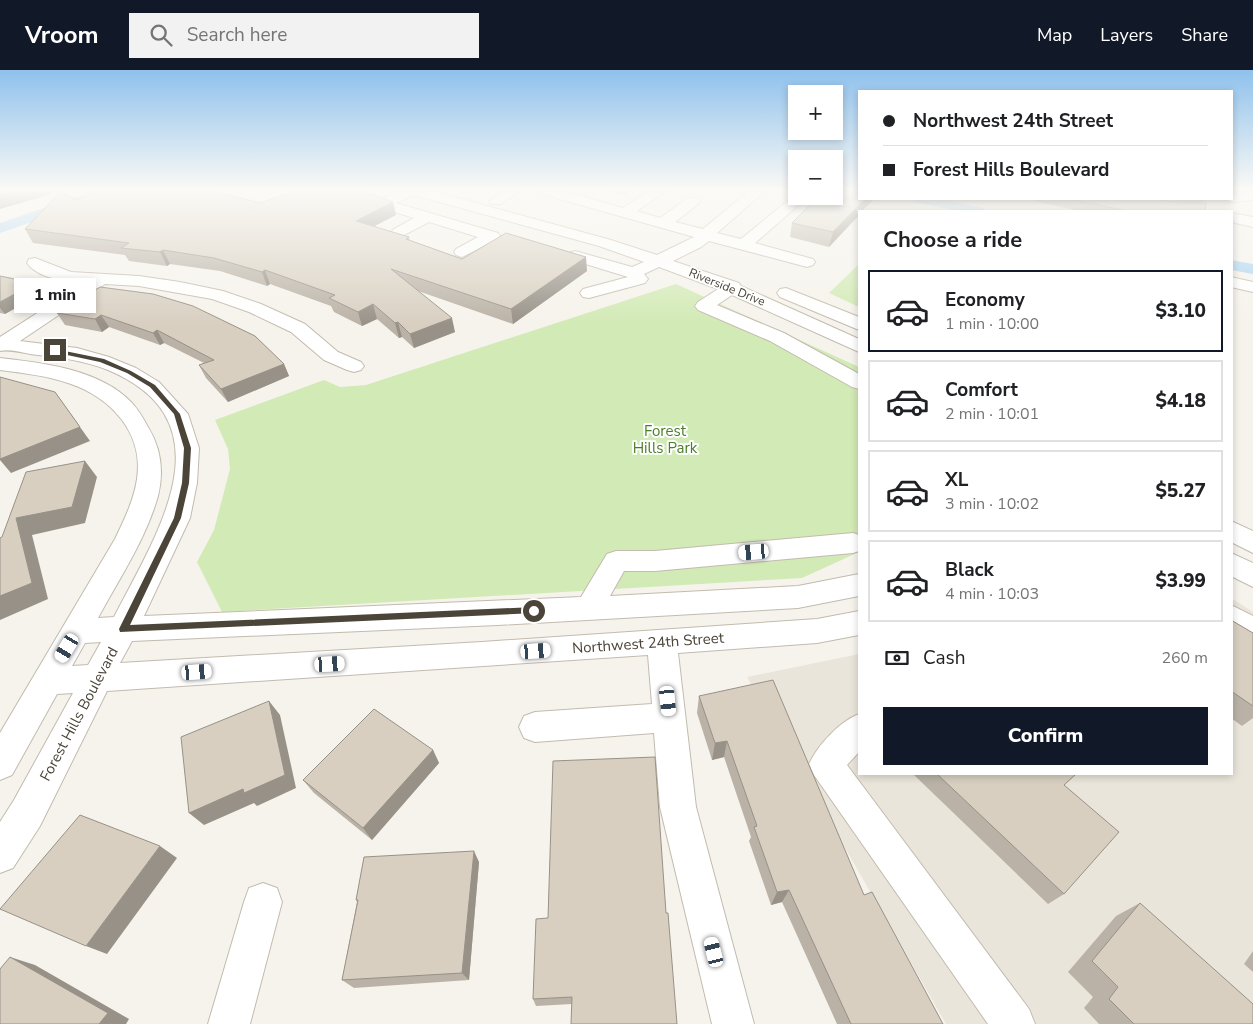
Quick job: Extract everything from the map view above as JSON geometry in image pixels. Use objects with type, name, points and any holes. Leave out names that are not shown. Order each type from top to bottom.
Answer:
[{"type":"street","points":[[462,252],[492,236],[509,240]]},
{"type":"street","points":[[540,242],[550,236]]},
{"type":"street","name":"Riverside Drive","points":[[576,236],[733,287],[858,346]]},
{"type":"street","name":"Riverside Drive","points":[[625,236],[766,285],[858,324]]},
{"type":"street","points":[[633,273],[695,244],[705,236]]},
{"type":"street","points":[[708,236],[807,262]]},
{"type":"street","points":[[744,245],[755,236]]},
{"type":"street","points":[[575,256],[633,273],[639,279],[589,293]]},
{"type":"street","points":[[35,263],[50,271],[70,277],[139,281],[217,295],[256,308],[298,328],[331,356],[354,366]]},
{"type":"street","points":[[0,349],[100,280]]},
{"type":"street","points":[[1233,282],[1253,287]]},
{"type":"street","points":[[733,287],[704,306],[778,337],[858,382]]},
{"type":"street","points":[[0,349],[58,373],[89,383],[106,392],[122,405],[145,440],[149,460],[149,479],[136,522],[77,631],[0,764]]},
{"type":"street","name":"Forest Hills Boulevard","points":[[0,349],[77,354],[102,361],[129,372],[152,386],[177,414],[188,448],[185,483],[178,518],[98,678],[27,813],[0,856]]},
{"type":"street","points":[[149,460],[188,448]]},
{"type":"street","points":[[1233,531],[1253,543]]},
{"type":"street","points":[[589,608],[616,561],[655,561],[857,545]]},
{"type":"street","points":[[1233,564],[1253,576]]},
{"type":"street","points":[[77,631],[798,597],[858,585]]},
{"type":"street","points":[[1233,618],[1253,631]]},
{"type":"street","name":"Northwest 24th Street","points":[[47,681],[817,631],[858,623]]},
{"type":"street","points":[[662,642],[678,807],[733,1024]]},
{"type":"street","points":[[535,727],[670,717]]},
{"type":"street","points":[[858,731],[826,764],[1014,1024]]},
{"type":"street","points":[[229,1024],[263,902]]},
{"type":"shaded area","points":[[1233,599],[1253,612],[1253,1024],[946,1024],[747,677],[858,654],[858,775],[1233,775]]},
{"type":"green space","points":[[858,265],[858,307],[829,293]]},
{"type":"green space","name":"Forest Hills Park","points":[[676,284],[858,367],[858,552],[802,578],[222,612],[197,562],[214,530],[230,469],[228,449],[215,420],[324,380],[340,387],[366,385]]},
{"type":"building","points":[[73,236],[404,236],[409,237],[406,239],[462,259],[502,236],[514,236],[586,257],[511,309],[391,269],[452,318],[410,334],[398,322],[395,323],[373,304],[358,312],[329,298],[335,295],[265,270],[262,272],[214,258],[163,250],[160,252],[121,248],[129,243]]},
{"type":"building","points":[[0,276],[35,283],[0,302]]},
{"type":"building","points":[[100,287],[153,294],[193,306],[255,336],[284,364],[221,389],[199,365],[214,360],[157,330],[153,333],[101,315],[95,319],[57,313]]},
{"type":"building","points":[[0,377],[55,392],[80,427],[0,459]]},
{"type":"building","points":[[85,461],[72,507],[16,518],[32,583],[0,596],[0,538],[26,472]]},
{"type":"building","points":[[1233,621],[1253,633],[1253,706],[1233,692]]},
{"type":"building","points":[[773,680],[864,895],[872,892],[943,1024],[851,1024],[789,890],[777,892],[754,827],[757,826],[727,741],[715,743],[699,696]]},
{"type":"building","points":[[269,701],[285,775],[244,793],[243,789],[189,813],[181,737]]},
{"type":"building","points":[[374,709],[433,750],[363,828],[303,780]]},
{"type":"building","points":[[655,757],[666,913],[668,913],[677,1024],[571,1024],[572,997],[533,999],[536,919],[548,918],[553,761]]},
{"type":"building","points":[[938,775],[1075,775],[1064,785],[1119,832],[1064,894]]},
{"type":"building","points":[[80,815],[160,846],[86,946],[0,909]]},
{"type":"building","points":[[474,851],[462,973],[342,980],[358,900],[356,900],[364,857]]},
{"type":"building","points":[[1140,903],[1253,1004],[1253,1024],[1134,1024],[1109,999],[1118,987],[1092,961]]},
{"type":"building","points":[[10,957],[108,1013],[99,1024],[0,1024],[0,969]]},
{"type":"waterway","points":[[1233,265],[1253,269]]},
{"type":"route","points":[[55,350],[102,361],[129,372],[152,386],[177,414],[188,448],[185,483],[178,518],[123,629],[534,611]]}]
